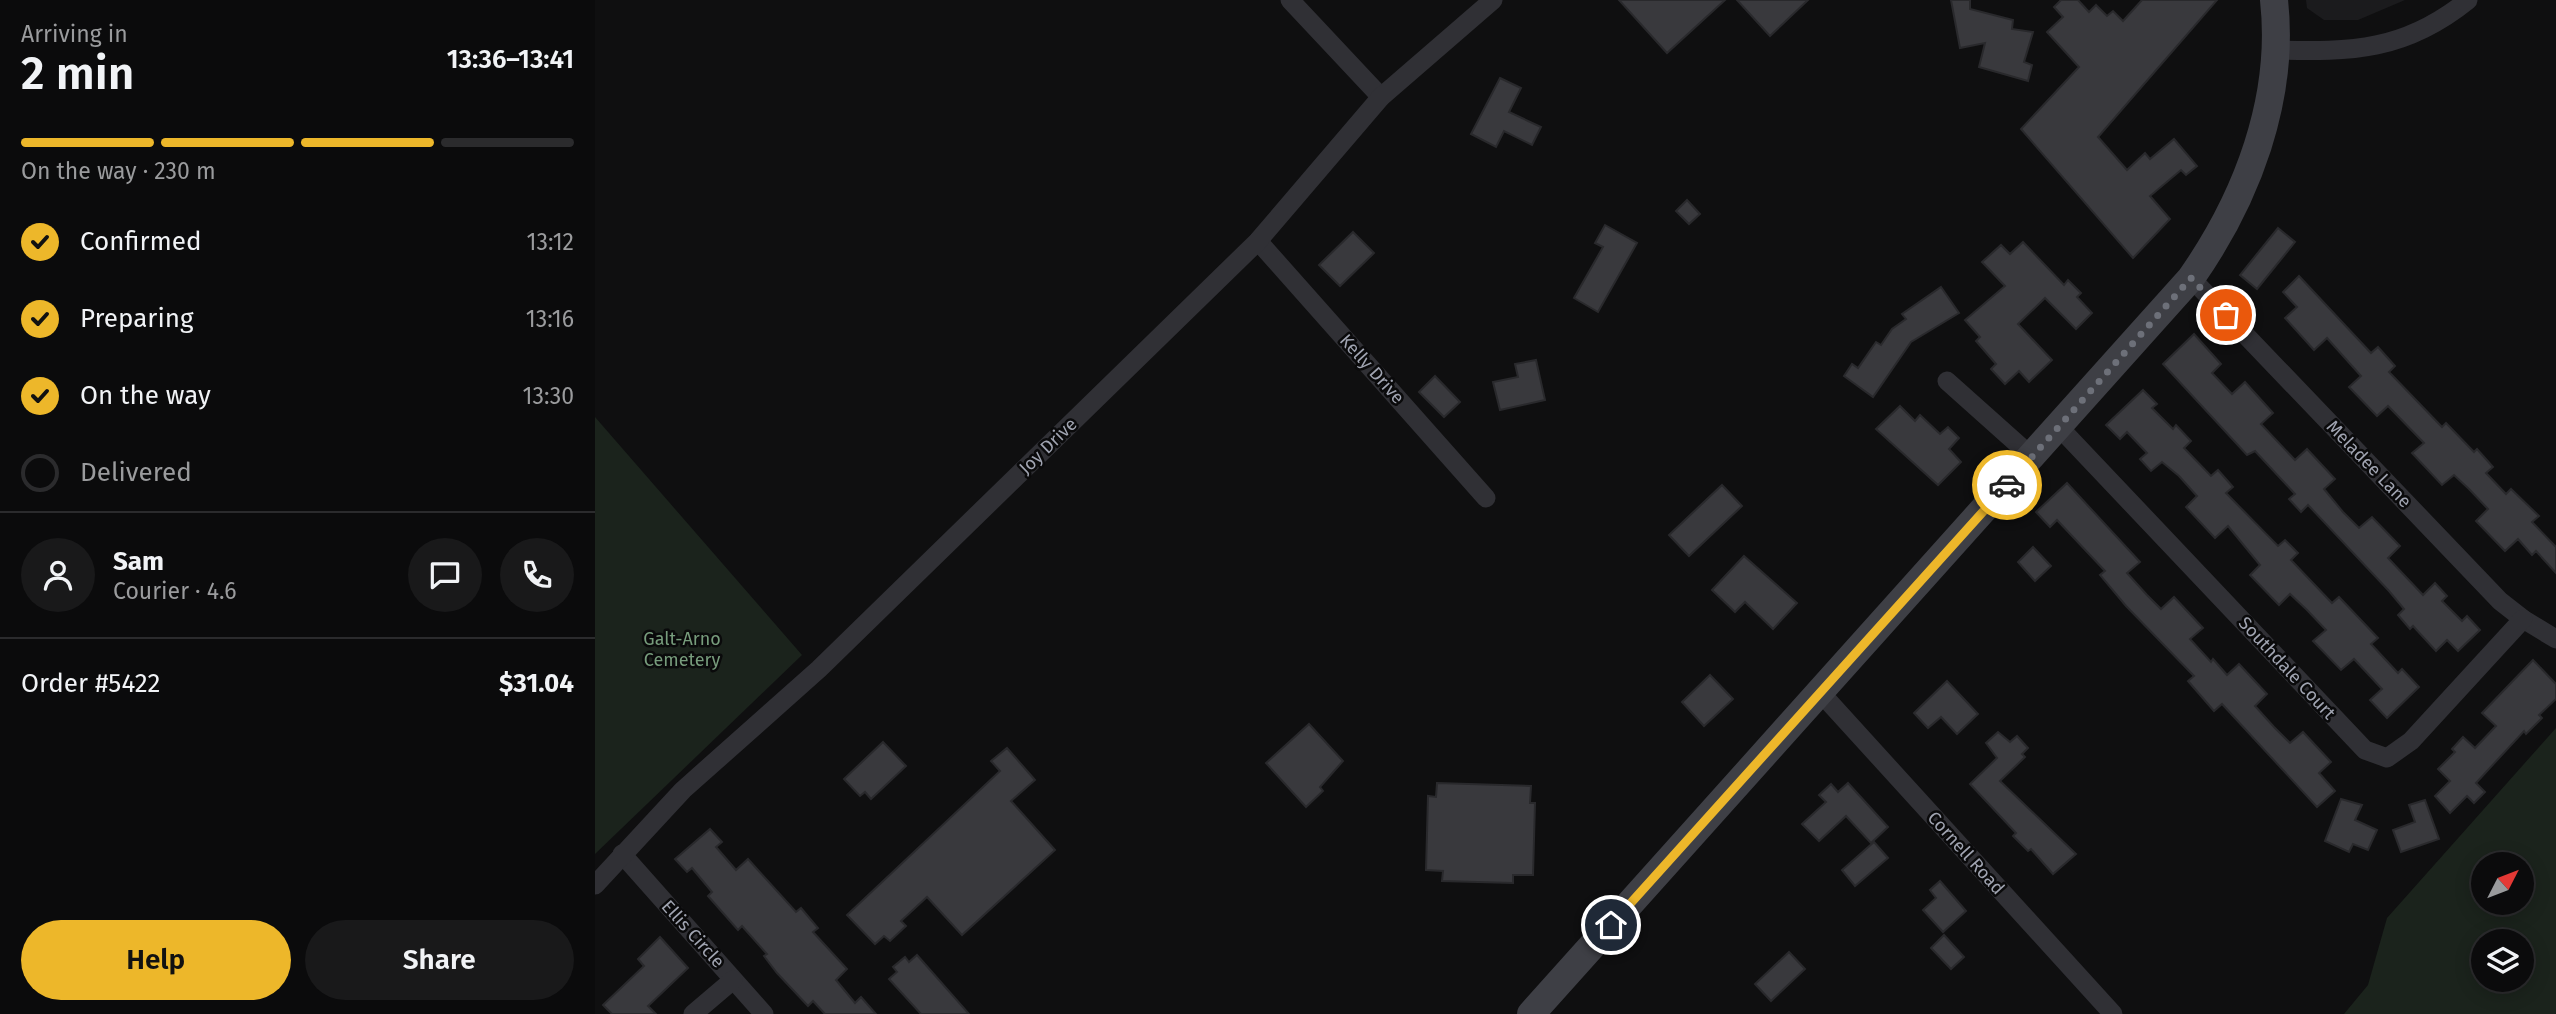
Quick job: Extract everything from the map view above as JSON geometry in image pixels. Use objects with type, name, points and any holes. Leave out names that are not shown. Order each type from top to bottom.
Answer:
[{"type":"main road","points":[[1531,1014],[2191,278],[2230,215],[2248,175],[2267,110],[2275,50],[2274,0]]},
{"type":"street","points":[[1290,0],[1381,97]]},
{"type":"street","name":"Joy Drive","points":[[595,885],[683,790],[819,669],[1258,241],[1381,97],[1493,0]]},
{"type":"street","points":[[2275,50],[2334,52],[2385,45],[2433,25],[2467,0]]},
{"type":"street","name":"Kelly Drive","points":[[1258,241],[1486,498]]},
{"type":"street","name":"Meladee Lane","points":[[2191,278],[2500,601],[2522,619],[2556,639]]},
{"type":"street","points":[[1947,381],[2032,457]]},
{"type":"street","name":"Southdale Court","points":[[2059,427],[2365,750],[2387,758],[2411,741],[2522,619]]},
{"type":"street","name":"Cornell Road","points":[[1821,692],[2113,1014]]},
{"type":"street","name":"Ellis Circle","points":[[622,854],[764,1014]]},
{"type":"street","points":[[692,1014],[733,980]]},
{"type":"shaded area","points":[[2306,0],[2405,0],[2358,20],[2324,20],[2307,8]]},
{"type":"green space","name":"Galt-Arno Cemetery","points":[[595,417],[802,655],[595,854]]},
{"type":"green space","points":[[2556,728],[2556,1014],[2344,1014],[2368,985],[2387,918]]},
{"type":"building","points":[[1619,0],[1725,0],[1667,53]]},
{"type":"building","points":[[1737,0],[1808,0],[1770,36]]},
{"type":"building","points":[[1951,0],[1970,0],[1970,9],[2013,20],[2012,29],[2033,32],[2024,62],[2032,65],[2028,81],[1979,67],[1985,43],[1960,48]]},
{"type":"building","points":[[2061,0],[2078,0],[2089,12],[2096,5],[2107,16],[2113,11],[2123,21],[2142,0],[2217,0],[2098,137],[2127,170],[2145,153],[2150,159],[2174,139],[2197,166],[2186,175],[2181,170],[2150,196],[2170,219],[2133,258],[2021,129],[2079,67],[2047,32],[2063,17],[2054,7]]},
{"type":"building","points":[[1500,78],[1521,88],[1509,112],[1541,127],[1532,145],[1504,131],[1496,147],[1471,134]]},
{"type":"building","points":[[1687,200],[1700,214],[1689,224],[1676,211]]},
{"type":"building","points":[[1605,225],[1637,243],[1598,312],[1574,298],[1603,247],[1595,243]]},
{"type":"building","points":[[2278,228],[2295,242],[2257,289],[2240,275]]},
{"type":"building","points":[[1353,232],[1374,253],[1340,286],[1319,265]]},
{"type":"building","points":[[2023,242],[2064,285],[2068,280],[2081,293],[2077,297],[2092,313],[2076,329],[2045,298],[2018,324],[2052,360],[2029,382],[2019,371],[2005,384],[1991,369],[1996,364],[1976,341],[1980,337],[1965,320],[2005,286],[1982,262],[2001,245],[2010,254]]},
{"type":"building","points":[[2299,276],[2371,353],[2378,347],[2395,366],[2389,372],[2442,427],[2446,423],[2474,452],[2477,449],[2493,467],[2486,473],[2506,494],[2511,489],[2539,516],[2532,522],[2556,547],[2556,573],[2536,551],[2532,555],[2518,539],[2505,551],[2476,521],[2488,509],[2469,489],[2454,475],[2442,485],[2412,453],[2424,443],[2388,406],[2377,416],[2349,387],[2361,376],[2327,338],[2314,350],[2285,318],[2297,307],[2283,292]]},
{"type":"building","points":[[1941,287],[1959,313],[1911,342],[1873,397],[1844,376],[1852,364],[1858,368],[1876,342],[1881,345],[1892,329],[1906,319],[1902,314]]},
{"type":"building","points":[[2194,334],[2221,364],[2212,373],[2232,394],[2245,382],[2273,413],[2261,424],[2295,460],[2307,449],[2335,479],[2324,489],[2343,512],[2359,528],[2372,517],[2400,546],[2388,558],[2423,595],[2435,583],[2447,596],[2442,601],[2462,621],[2467,616],[2480,630],[2458,651],[2447,640],[2436,651],[2413,626],[2410,629],[2398,615],[2404,609],[2389,591],[2308,505],[2301,512],[2289,499],[2295,494],[2255,451],[2247,455],[2163,364]]},
{"type":"building","points":[[1536,360],[1545,400],[1500,410],[1493,382],[1518,377],[1515,364]]},
{"type":"building","points":[[1435,376],[1460,402],[1444,417],[1419,392]]},
{"type":"building","points":[[2143,390],[2157,404],[2152,408],[2173,429],[2176,425],[2191,441],[2184,448],[2211,476],[2218,470],[2233,487],[2226,493],[2278,546],[2285,540],[2298,553],[2291,560],[2332,603],[2339,597],[2378,638],[2371,644],[2398,673],[2402,669],[2419,687],[2387,718],[2370,700],[2382,689],[2354,659],[2341,670],[2313,641],[2326,630],[2307,610],[2290,594],[2279,605],[2250,575],[2260,565],[2228,526],[2215,538],[2186,507],[2197,496],[2179,476],[2162,462],[2151,471],[2140,459],[2147,453],[2127,432],[2120,439],[2106,425]]},
{"type":"building","points":[[1900,406],[1915,421],[1920,415],[1940,434],[1948,427],[1959,438],[1949,449],[1961,462],[1938,485],[1876,429]]},
{"type":"building","points":[[2067,483],[2140,562],[2127,573],[2147,595],[2161,609],[2174,597],[2203,628],[2190,639],[2211,662],[2213,659],[2227,675],[2239,664],[2267,694],[2255,706],[2274,727],[2290,743],[2303,732],[2331,762],[2319,773],[2335,791],[2317,807],[2222,704],[2214,711],[2188,681],[2194,676],[2126,606],[2100,575],[2105,571],[2057,520],[2050,527],[2036,512]]},
{"type":"building","points":[[1722,485],[1742,506],[1689,556],[1669,535]]},
{"type":"building","points":[[2033,547],[2051,566],[2035,581],[2018,562]]},
{"type":"building","points":[[1744,556],[1797,603],[1773,629],[1745,602],[1735,612],[1712,590]]},
{"type":"building","points":[[2533,660],[2556,684],[2556,699],[2539,715],[2542,718],[2526,734],[2524,731],[2476,783],[2485,792],[2474,803],[2467,796],[2450,813],[2435,796],[2450,781],[2438,769],[2455,752],[2452,749],[2463,737],[2475,748],[2496,726],[2482,713]]},
{"type":"building","points":[[1710,675],[1733,699],[1704,726],[1682,702]]},
{"type":"building","points":[[1947,681],[1978,714],[1957,734],[1941,717],[1928,728],[1914,713]]},
{"type":"building","points":[[1309,724],[1343,761],[1320,787],[1323,791],[1306,807],[1266,763]]},
{"type":"building","points":[[1998,732],[2010,742],[2017,736],[2028,748],[2022,754],[2025,757],[2000,781],[2076,854],[2053,874],[2031,849],[2028,851],[2013,836],[2016,833],[1970,784],[1997,758],[1986,743]]},
{"type":"building","points":[[883,742],[906,766],[871,799],[865,792],[860,796],[844,779]]},
{"type":"building","points":[[1007,748],[1035,780],[1011,801],[1055,850],[962,935],[927,897],[901,921],[906,926],[890,941],[884,936],[875,944],[847,915],[1000,771],[991,761]]},
{"type":"building","points":[[1437,783],[1531,786],[1530,803],[1535,803],[1533,875],[1513,875],[1513,883],[1442,881],[1443,871],[1426,870],[1428,796],[1436,797]]},
{"type":"building","points":[[1848,783],[1888,827],[1871,843],[1846,816],[1819,841],[1802,824],[1826,802],[1819,795],[1831,784],[1838,792]]},
{"type":"building","points":[[2341,799],[2362,805],[2355,820],[2377,830],[2368,850],[2353,844],[2349,852],[2325,841]]},
{"type":"building","points":[[2425,800],[2439,839],[2401,852],[2393,830],[2415,822],[2409,805]]},
{"type":"building","points":[[710,829],[722,842],[716,847],[736,870],[748,859],[796,912],[801,908],[818,928],[813,932],[847,969],[836,980],[855,1003],[861,997],[876,1014],[825,1014],[813,1001],[808,1006],[777,973],[764,956],[767,954],[742,926],[738,930],[708,896],[712,892],[692,868],[687,872],[675,859]]},
{"type":"building","points":[[1874,842],[1888,858],[1855,886],[1842,870]]},
{"type":"building","points":[[1940,881],[1966,911],[1943,932],[1923,910],[1936,898],[1930,890]]},
{"type":"building","points":[[1944,935],[1964,957],[1951,969],[1931,948]]},
{"type":"building","points":[[660,937],[688,968],[648,1006],[656,1014],[612,1014],[603,1005],[644,966],[638,959]]},
{"type":"building","points":[[1789,952],[1805,969],[1771,1001],[1755,984]]},
{"type":"building","points":[[917,955],[969,1014],[921,1014],[889,979],[897,972],[893,967],[905,957],[909,962]]},
{"type":"way so far","points":[[2007,485],[2191,278],[2226,315]]},
{"type":"route","points":[[1611,925],[2007,485]]}]
